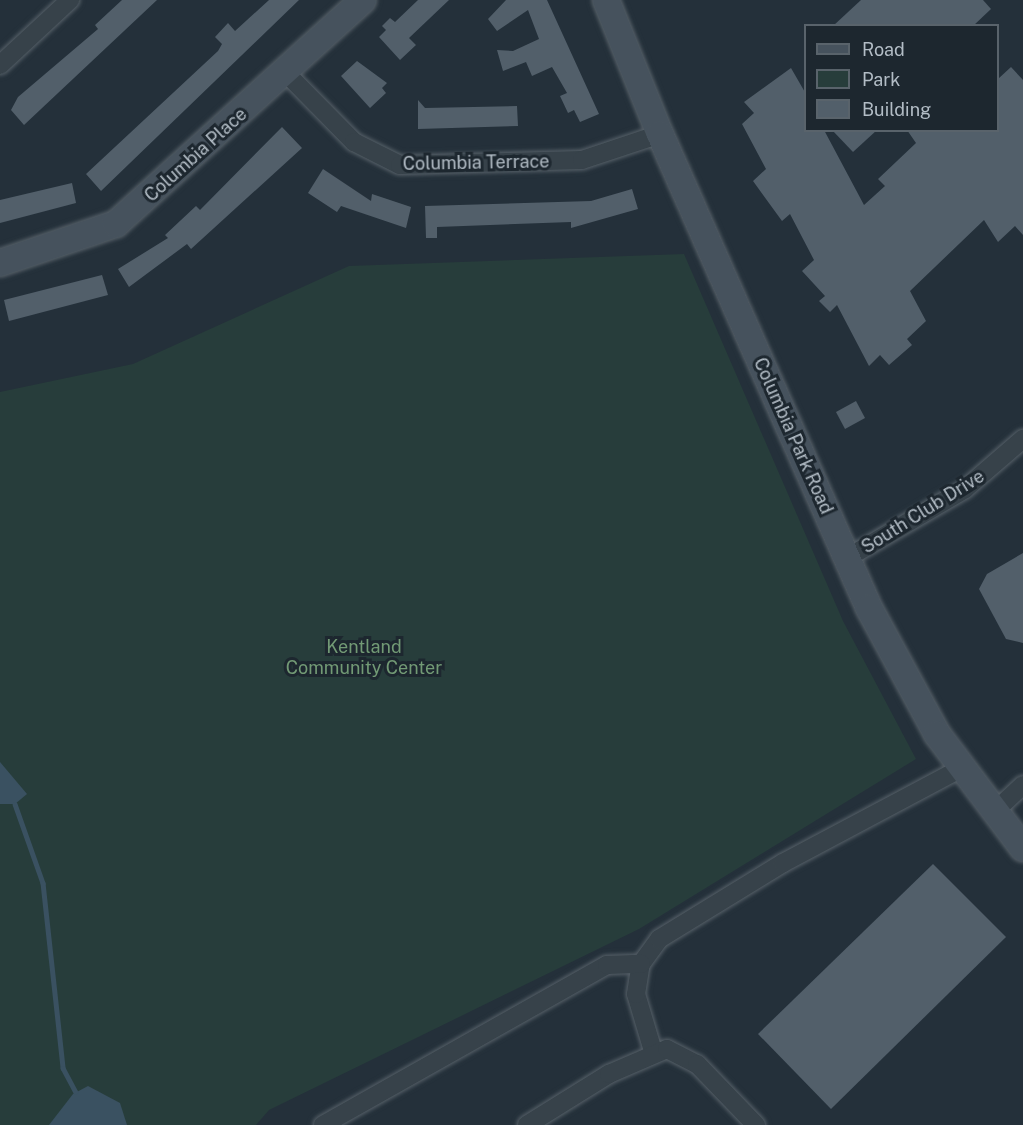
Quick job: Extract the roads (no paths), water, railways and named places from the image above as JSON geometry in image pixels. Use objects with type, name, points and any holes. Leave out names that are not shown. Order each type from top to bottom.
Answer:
[{"type":"street","points":[[0,65],[70,0]]},
{"type":"street","name":"Columbia Place","points":[[0,263],[116,224],[286,73],[363,0]]},
{"type":"street","name":"Columbia Park Road","points":[[606,0],[660,134],[847,558],[897,664],[960,769],[1023,848]]},
{"type":"street","name":"Columbia Terrace","points":[[286,73],[354,142],[400,165],[582,160],[660,134]]},
{"type":"street","name":"South Club Drive","points":[[847,558],[965,489],[1023,439]]},
{"type":"street","points":[[654,1051],[636,994],[641,964],[659,939],[694,915],[960,769]]},
{"type":"street","points":[[993,813],[1023,785]]},
{"type":"street","points":[[323,1125],[607,965],[641,964]]},
{"type":"street","points":[[526,1125],[654,1051],[682,1053],[756,1125]]},
{"type":"water","points":[[0,762],[27,794],[15,804],[0,804]]},
{"type":"water","points":[[88,1086],[120,1103],[127,1125],[49,1125],[73,1094]]},
{"type":"waterway","points":[[15,804],[43,883],[63,1068],[76,1092]]},
{"type":"park label","name":"Kentland Community Center","points":[[364,658]]}]
